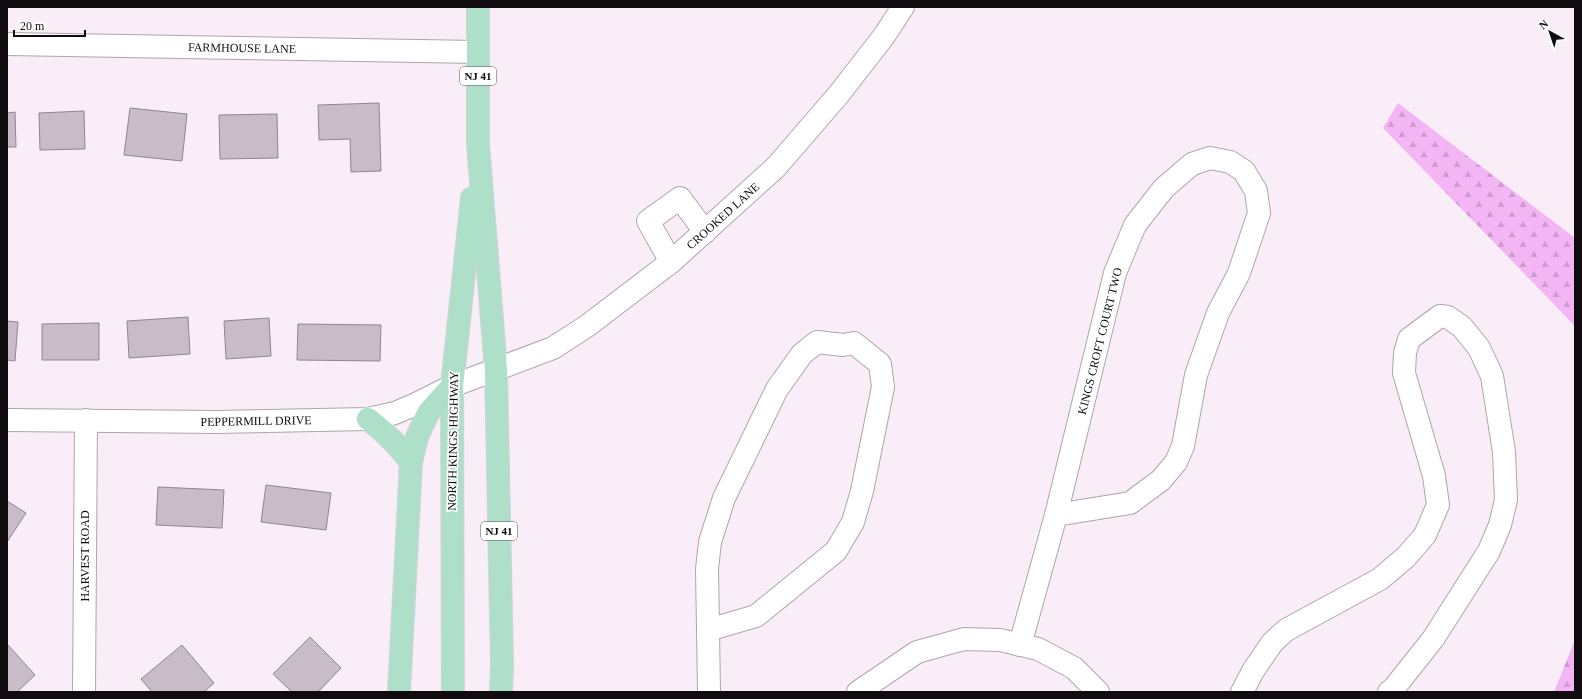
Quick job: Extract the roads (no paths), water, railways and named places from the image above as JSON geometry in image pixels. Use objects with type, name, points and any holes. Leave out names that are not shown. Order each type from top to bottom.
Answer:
[{"type":"main road","name":"NORTH KINGS HIGHWAY","points":[[478,7],[478,144],[496,370],[502,664],[501,692]]},
{"type":"main road","name":"NORTH KINGS HIGHWAY","points":[[454,692],[452,386],[478,144]]},
{"type":"main road","points":[[398,692],[411,462],[417,437],[428,413],[452,386]]},
{"type":"main road","points":[[368,419],[399,446],[411,462]]},
{"type":"street","name":"CROOKED LANE","points":[[496,370],[553,348],[587,326],[671,262],[776,167],[839,94],[884,36],[903,7]]},
{"type":"street","name":"FARMHOUSE LANE","points":[[7,44],[478,52]]},
{"type":"street","name":"KINGS CROFT COURT TWO","points":[[1020,645],[1056,515],[1115,273],[1135,225],[1164,188],[1192,164],[1210,158],[1230,162],[1244,171],[1256,191],[1259,213],[1239,273],[1218,314],[1196,375],[1183,446],[1176,462],[1161,480],[1130,503],[1056,515]]},
{"type":"street","points":[[671,262],[648,221],[680,198],[704,232]]},
{"type":"street","points":[[1242,692],[1252,671],[1272,643],[1286,630],[1380,579],[1406,558],[1425,535],[1438,505],[1434,476],[1404,373],[1405,353],[1409,339],[1440,316],[1448,317],[1462,327],[1479,348],[1492,376],[1504,452],[1506,500],[1500,525],[1489,551],[1434,639],[1394,688],[1389,692]]},
{"type":"street","points":[[708,630],[756,616],[836,551],[853,522],[862,491],[883,387],[880,364],[854,343],[842,345],[817,342],[802,354],[777,389],[724,498],[710,542],[706,569],[709,692]]},
{"type":"street","name":"PEPPERMILL DRIVE","points":[[7,420],[216,422],[368,419],[395,413],[452,386],[496,370]]},
{"type":"street","name":"HARVEST ROAD","points":[[84,692],[86,420]]},
{"type":"street","points":[[858,692],[917,652],[964,639],[1000,640],[1038,649],[1074,668],[1098,692]]}]
